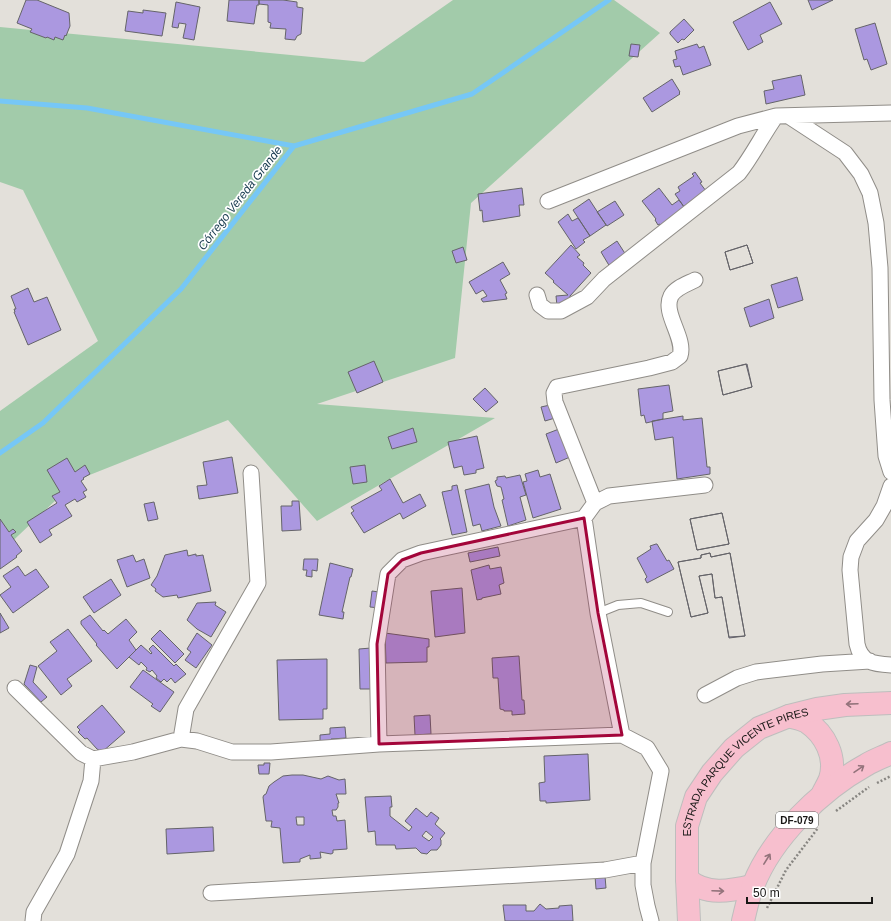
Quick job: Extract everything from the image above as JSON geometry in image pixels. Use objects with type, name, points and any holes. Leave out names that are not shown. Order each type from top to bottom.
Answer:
[{"type":"main road","name":"ESTRADA PARQUE VICENTE PIRES","points":[[689,921],[687,826],[696,797],[712,773],[734,748],[759,728],[789,716],[817,709],[845,705],[891,703]]},
{"type":"main road","points":[[789,716],[805,721],[819,731],[828,745],[832,762],[830,778],[823,793]]},
{"type":"main road","name":"DF-079","points":[[743,921],[752,886],[762,865],[779,839],[823,793],[866,765],[891,754]]},
{"type":"main road","points":[[687,879],[693,884],[711,891],[729,892],[752,886]]},
{"type":"street","points":[[548,201],[738,126],[783,117],[891,113]]},
{"type":"street","points":[[537,295],[540,305],[548,311],[561,311],[587,297],[604,280],[740,173],[750,159],[765,131],[783,117]]},
{"type":"street","points":[[783,117],[845,153],[861,174],[870,193],[876,223],[880,268],[882,400],[886,456],[891,472]]},
{"type":"street","points":[[595,503],[555,402],[554,393],[558,387],[649,368],[672,362],[680,356],[682,349],[669,305],[671,295],[679,288],[695,280]]},
{"type":"street","points":[[181,739],[186,710],[258,583],[251,473]]},
{"type":"street","points":[[379,744],[377,644],[388,574],[402,560],[420,553],[584,518],[595,503],[609,496],[705,485]]},
{"type":"street","points":[[870,662],[859,653],[857,644],[850,570],[851,557],[857,541],[876,520],[884,506],[891,486]]},
{"type":"street","points":[[584,518],[598,614],[622,735]]},
{"type":"street","points":[[705,695],[737,678],[756,672],[800,666],[870,662],[891,665]]},
{"type":"street","points":[[16,688],[81,753],[93,759],[133,752],[181,739],[197,741],[232,752],[271,752],[379,744],[622,735],[647,748],[661,771],[643,863],[643,885],[651,921]]},
{"type":"street","points":[[30,918],[67,854],[91,781],[93,759]]},
{"type":"street","points":[[211,893],[605,870],[643,863]]},
{"type":"lane","points":[[598,614],[618,605],[641,603],[668,612]]},
{"type":"path","points":[[836,812],[874,784],[891,776]]},
{"type":"path","points":[[765,913],[786,870],[818,827]]},
{"type":"highlighted area","points":[[584,518],[598,613],[622,735],[379,744],[377,644],[388,574],[402,560],[421,553]]},
{"type":"green space","points":[[453,0],[614,0],[660,33],[471,203],[455,358],[317,404],[495,418],[317,521],[228,420],[77,480],[0,553],[0,411],[98,341],[23,190],[0,182],[0,27],[364,62]]},
{"type":"building","points":[[26,0],[37,0],[69,13],[70,26],[63,40],[55,37],[54,40],[47,37],[46,38],[30,32],[32,29],[17,23]]},
{"type":"building","points":[[229,0],[259,0],[254,24],[227,21]]},
{"type":"building","points":[[259,0],[283,0],[297,2],[297,7],[303,8],[301,34],[297,36],[295,40],[285,39],[286,29],[270,28],[271,23],[268,22],[268,5],[259,4]]},
{"type":"building","points":[[808,0],[833,0],[812,10]]},
{"type":"building","points":[[176,2],[200,7],[194,40],[183,38],[186,24],[179,23],[178,28],[172,27]]},
{"type":"building","points":[[770,2],[782,24],[760,35],[763,42],[748,50],[733,22]]},
{"type":"building","points":[[143,10],[166,13],[162,36],[125,31],[128,11],[143,13]]},
{"type":"building","points":[[684,19],[694,30],[684,40],[682,39],[678,43],[670,32]]},
{"type":"building","points":[[875,23],[887,64],[871,70],[867,59],[864,60],[855,29]]},
{"type":"building","points":[[631,44],[640,45],[638,57],[629,56]]},
{"type":"building","points":[[697,44],[699,48],[704,46],[711,65],[683,75],[680,66],[675,67],[673,60],[677,59],[675,51]]},
{"type":"building","points":[[801,75],[805,95],[766,104],[764,91],[774,89],[772,81]]},
{"type":"building","points":[[672,79],[680,94],[652,112],[643,98]]},
{"type":"building","points":[[695,172],[706,191],[684,207],[675,194],[680,191],[678,187],[694,176],[692,174]]},
{"type":"building","points":[[522,188],[524,205],[519,205],[520,216],[483,222],[478,194]]},
{"type":"building","points":[[659,188],[672,205],[679,200],[685,208],[661,226],[660,224],[658,225],[655,220],[656,219],[642,201]]},
{"type":"building","points":[[589,199],[606,225],[590,236],[573,210]]},
{"type":"building","points":[[615,201],[624,215],[607,226],[597,212]]},
{"type":"building","points":[[568,214],[572,221],[578,218],[590,236],[583,240],[585,242],[576,249],[558,222]]},
{"type":"building","points":[[617,241],[626,255],[610,267],[601,252]]},
{"type":"building","points":[[571,245],[580,255],[577,257],[584,263],[583,265],[591,273],[570,296],[570,305],[557,306],[556,296],[568,295],[545,273]]},
{"type":"building","points":[[747,245],[753,263],[730,270],[725,252]]},
{"type":"building","points":[[747,245],[753,263],[730,270],[725,252]]},
{"type":"building","points":[[463,247],[467,260],[456,263],[452,251]]},
{"type":"building","points":[[503,262],[510,274],[500,280],[507,293],[505,294],[507,299],[483,302],[481,299],[487,296],[483,290],[476,294],[469,282]]},
{"type":"building","points":[[797,277],[803,300],[778,308],[771,285]]},
{"type":"building","points":[[28,288],[34,302],[47,297],[61,330],[28,345],[14,312],[14,309],[16,309],[11,296]]},
{"type":"building","points":[[769,299],[774,318],[750,327],[744,308]]},
{"type":"building","points":[[374,361],[383,382],[357,393],[348,372]]},
{"type":"building","points":[[746,364],[752,387],[723,395],[718,371]]},
{"type":"building","points":[[747,364],[752,387],[723,395],[718,371]]},
{"type":"building","points":[[669,385],[673,411],[663,413],[663,419],[646,423],[644,415],[641,416],[638,389]]},
{"type":"building","points":[[485,388],[498,402],[486,412],[473,399]]},
{"type":"building","points":[[550,405],[555,418],[545,421],[541,407]]},
{"type":"building","points":[[683,416],[683,420],[702,418],[707,467],[710,467],[710,474],[677,479],[673,437],[655,440],[652,421]]},
{"type":"building","points":[[413,428],[417,442],[392,449],[388,437]]},
{"type":"building","points":[[559,429],[570,457],[556,463],[546,434]]},
{"type":"building","points":[[477,436],[484,468],[476,470],[476,473],[464,475],[462,466],[454,468],[448,442]]},
{"type":"building","points":[[232,457],[238,493],[199,499],[197,486],[207,485],[203,462]]},
{"type":"building","points":[[67,458],[75,472],[85,465],[90,474],[81,481],[87,490],[83,492],[86,497],[77,502],[75,499],[65,505],[72,516],[49,530],[52,535],[40,543],[27,522],[57,503],[52,496],[60,492],[47,470]]},
{"type":"building","points":[[365,465],[367,482],[353,484],[350,467]]},
{"type":"building","points":[[538,470],[540,477],[550,474],[561,509],[533,518],[523,482],[527,481],[525,474]]},
{"type":"building","points":[[520,475],[526,495],[520,497],[526,520],[508,526],[502,500],[504,499],[501,487],[497,486],[495,481],[497,480],[497,477],[505,476],[506,478]]},
{"type":"building","points":[[390,479],[403,503],[420,494],[426,506],[403,519],[400,513],[364,533],[351,513],[354,511],[351,507],[382,490],[379,486]]},
{"type":"building","points":[[489,484],[494,507],[501,526],[482,531],[480,524],[473,526],[465,490]]},
{"type":"building","points":[[457,485],[467,532],[452,535],[442,492],[452,490],[452,486]]},
{"type":"building","points":[[292,501],[299,501],[301,530],[282,531],[281,506],[292,506]]},
{"type":"building","points":[[154,502],[158,519],[148,521],[144,504]]},
{"type":"building","points":[[722,513],[729,544],[697,550],[690,519]]},
{"type":"building","points":[[722,513],[729,544],[697,550],[690,519]]},
{"type":"building","points":[[0,519],[9,532],[13,529],[16,532],[11,535],[22,551],[16,556],[17,557],[0,569]]},
{"type":"building","points":[[657,544],[667,561],[669,560],[674,569],[647,583],[645,579],[647,577],[637,558],[651,549],[650,546]]},
{"type":"building","points":[[498,547],[500,556],[470,562],[468,553]]},
{"type":"building","points":[[187,550],[188,556],[196,554],[196,556],[203,555],[211,591],[178,598],[177,595],[163,597],[155,591],[156,589],[151,585],[157,576],[165,555]]},
{"type":"building","points":[[710,553],[711,557],[730,553],[745,636],[729,638],[722,597],[715,598],[712,574],[699,576],[708,613],[691,617],[678,562],[701,558],[701,555]]},
{"type":"building","points":[[710,553],[711,557],[730,553],[745,636],[729,637],[722,597],[715,598],[712,574],[699,576],[708,613],[691,617],[678,562],[701,558],[701,555]]},
{"type":"building","points":[[133,555],[136,562],[144,559],[150,578],[127,587],[117,560]]},
{"type":"building","points":[[304,559],[318,559],[317,571],[312,570],[312,577],[306,576],[307,570],[303,570]]},
{"type":"building","points":[[330,563],[353,569],[342,612],[344,612],[343,619],[319,615]]},
{"type":"building","points":[[489,565],[490,569],[501,567],[504,583],[499,585],[501,594],[477,600],[471,570]]},
{"type":"building","points":[[18,566],[25,576],[36,569],[49,587],[13,613],[0,595],[11,587],[3,576]]},
{"type":"building","points":[[111,579],[121,595],[94,613],[83,597]]},
{"type":"building","points":[[462,588],[465,633],[435,637],[431,591]]},
{"type":"building","points":[[372,591],[392,594],[390,609],[370,607]]},
{"type":"building","points":[[216,602],[215,605],[226,612],[211,637],[197,629],[187,620],[197,603]]},
{"type":"building","points":[[0,613],[9,628],[0,633]]},
{"type":"building","points":[[90,615],[103,631],[104,630],[108,634],[126,619],[137,632],[129,640],[136,650],[117,669],[96,645],[97,644],[81,624],[81,621]]},
{"type":"building","points":[[68,629],[92,661],[67,679],[72,686],[61,695],[38,666],[57,651],[50,642]]},
{"type":"building","points":[[160,630],[184,654],[175,663],[151,639]]},
{"type":"building","points":[[197,633],[212,645],[196,668],[185,660],[191,652],[187,649]]},
{"type":"building","points":[[385,633],[429,639],[429,647],[427,647],[427,662],[386,663]]},
{"type":"building","points":[[141,645],[151,654],[152,653],[149,649],[153,645],[174,666],[176,664],[186,674],[175,683],[171,678],[167,682],[164,679],[161,682],[156,678],[157,676],[152,670],[150,672],[146,670],[147,668],[141,662],[139,665],[129,657]]},
{"type":"building","points":[[383,647],[374,689],[360,689],[359,649]]},
{"type":"building","points":[[519,656],[522,700],[524,700],[525,714],[512,715],[512,711],[504,711],[500,709],[498,678],[493,678],[492,658]]},
{"type":"building","points":[[327,659],[327,709],[323,709],[323,719],[279,720],[277,660]]},
{"type":"building","points":[[30,665],[37,667],[33,682],[47,697],[41,702],[24,684]]},
{"type":"building","points":[[143,670],[174,692],[160,712],[151,706],[153,704],[130,687]]},
{"type":"building","points":[[102,705],[125,732],[102,752],[78,732],[80,730],[77,727]]},
{"type":"building","points":[[430,715],[431,734],[415,735],[414,716]]},
{"type":"building","points":[[345,727],[346,738],[331,739],[330,741],[320,742],[320,735],[330,734],[330,728]]},
{"type":"building","points":[[588,754],[590,800],[546,803],[546,801],[540,801],[539,783],[545,782],[544,756]]},
{"type":"building","points":[[264,763],[270,763],[269,774],[259,774],[258,765],[264,765]]},
{"type":"building","points":[[303,775],[321,779],[328,776],[339,780],[345,779],[346,794],[336,794],[339,803],[338,807],[336,810],[332,810],[333,816],[336,816],[337,821],[345,820],[347,849],[333,850],[333,853],[331,854],[320,852],[321,858],[310,859],[310,855],[300,859],[300,862],[283,863],[280,828],[271,827],[272,821],[266,821],[263,797],[269,786],[283,776]],"holes":[[[296,817],[304,817],[304,825],[297,825]]]},
{"type":"building","points":[[391,796],[392,807],[390,807],[390,816],[409,831],[412,827],[405,821],[416,808],[427,817],[431,812],[439,818],[435,824],[445,833],[440,839],[441,845],[437,850],[431,850],[427,854],[421,853],[416,848],[396,849],[395,845],[376,845],[375,831],[368,832],[365,797]],"holes":[[[426,831],[433,837],[429,841],[422,836]]]},
{"type":"building","points":[[213,827],[214,851],[167,854],[166,829]]},
{"type":"building","points":[[595,876],[605,876],[606,888],[596,889]]},
{"type":"building","points":[[540,904],[546,909],[572,905],[573,921],[505,921],[503,905],[526,905],[526,911],[534,911]]},
{"type":"waterway","name":"Córrego Vereda Grande","points":[[0,453],[43,423],[181,289],[294,146],[472,94],[609,0]]},
{"type":"waterway","points":[[0,101],[87,108],[294,146]]}]
